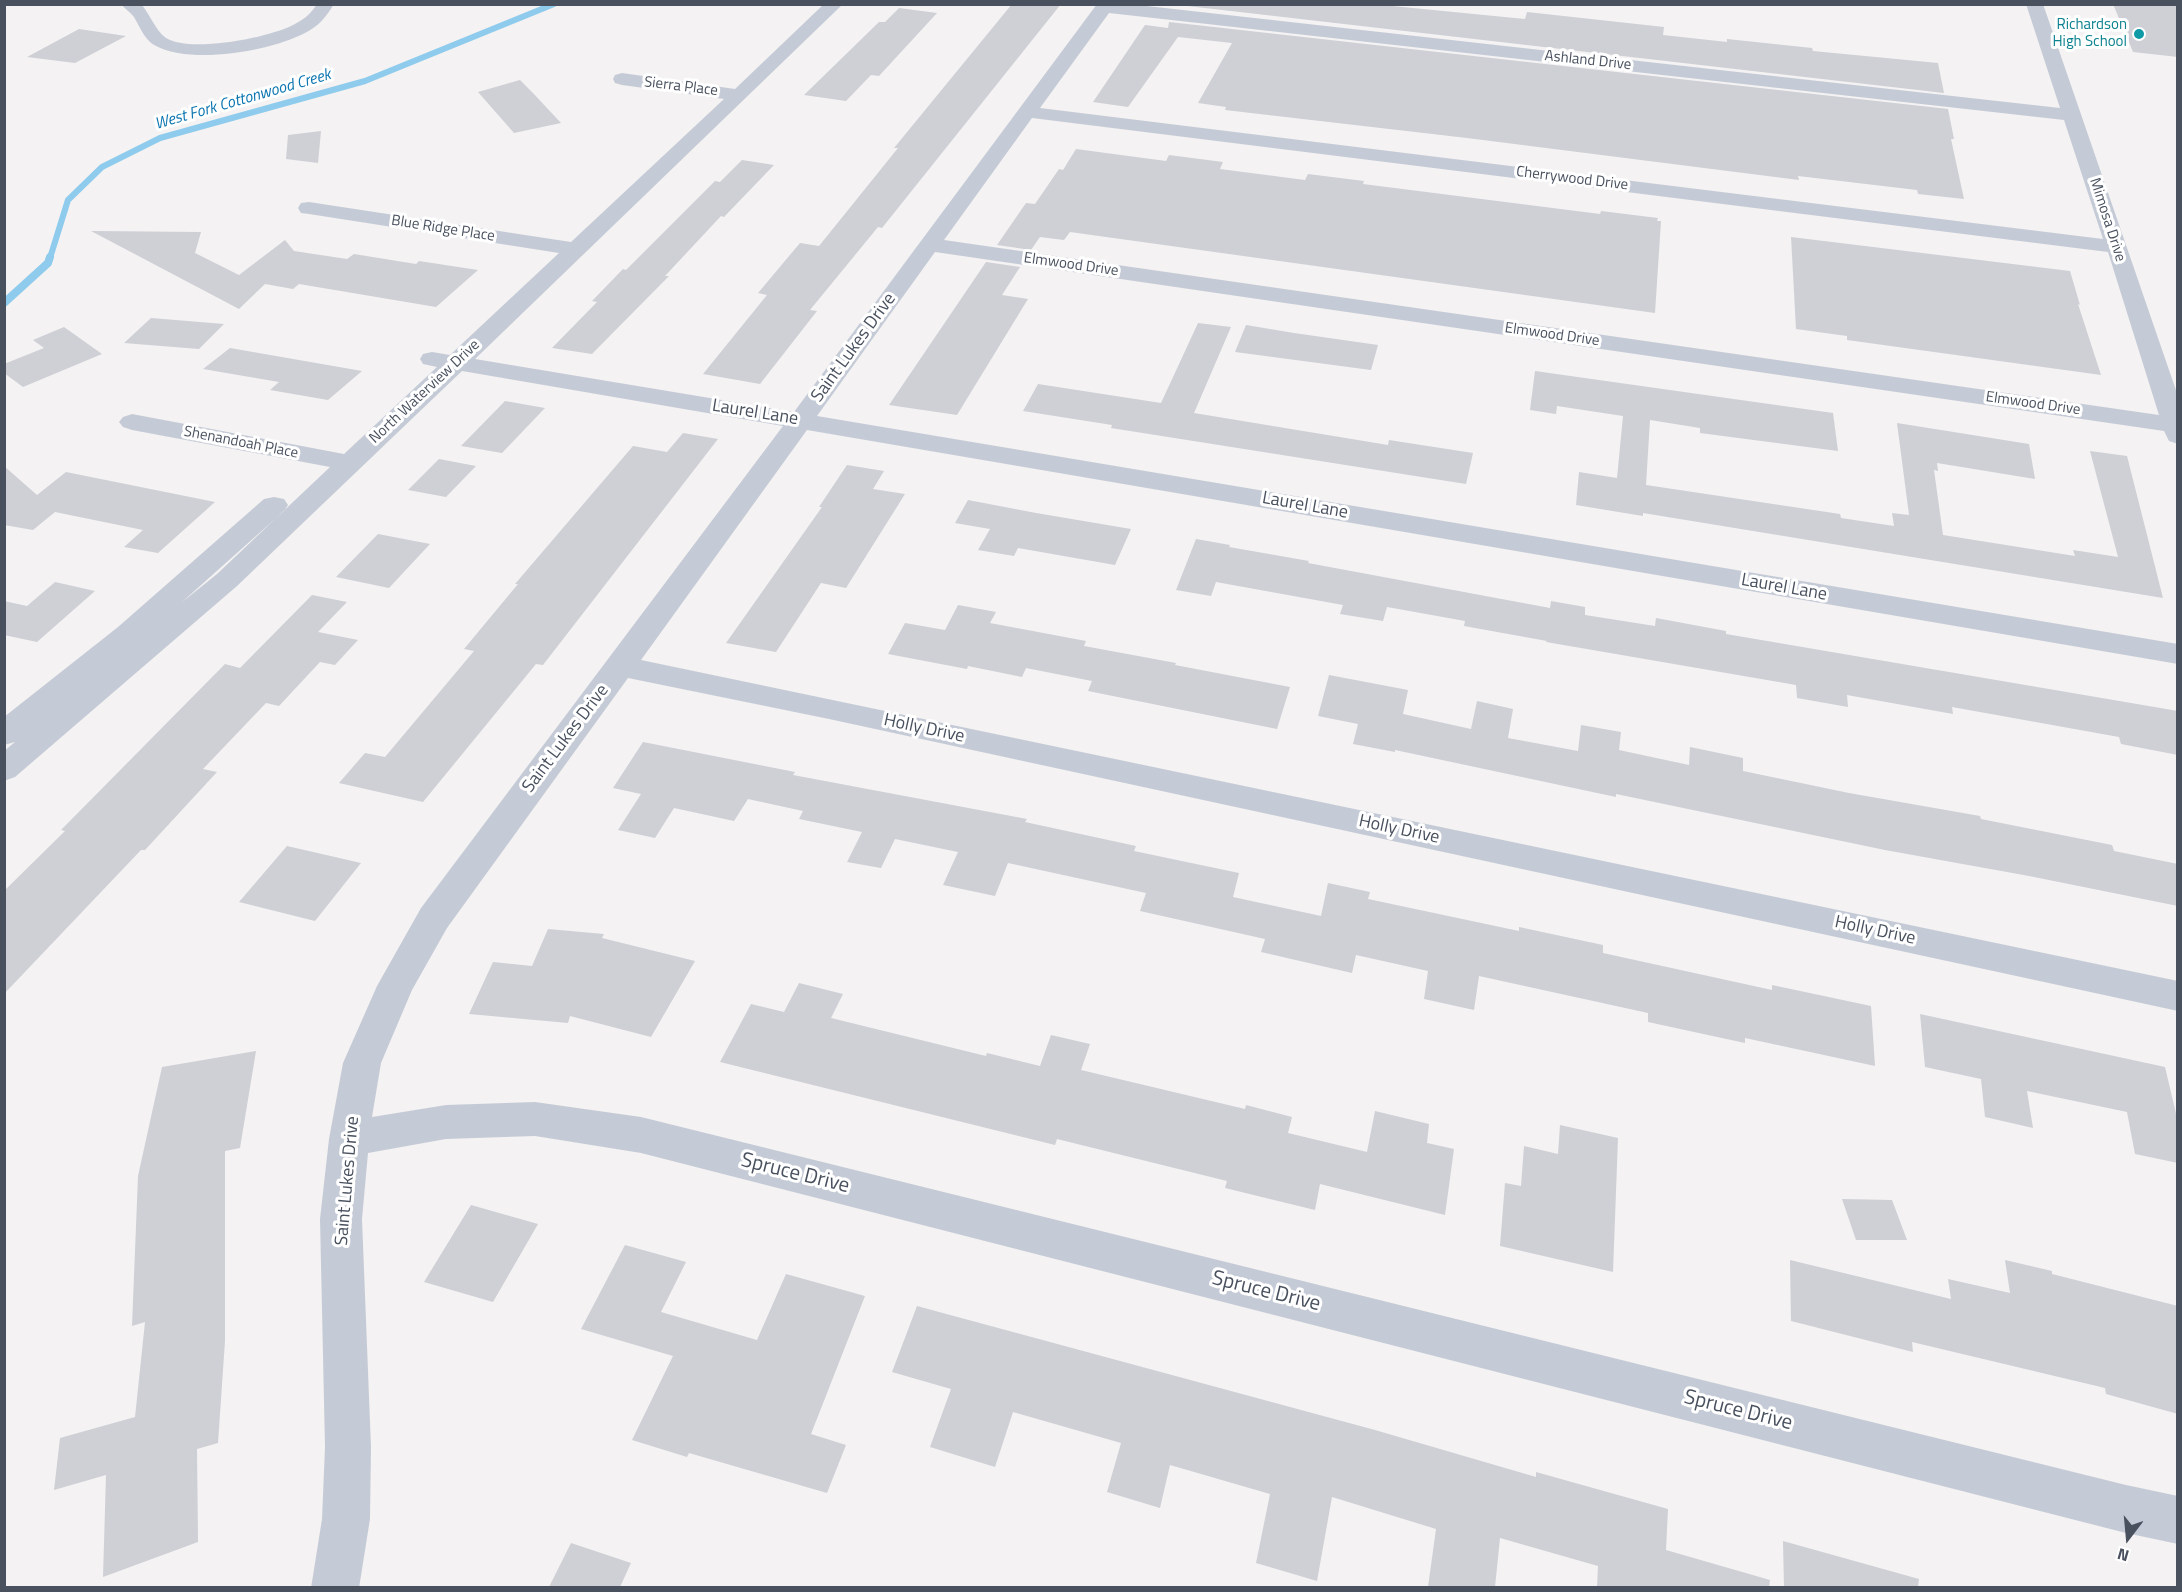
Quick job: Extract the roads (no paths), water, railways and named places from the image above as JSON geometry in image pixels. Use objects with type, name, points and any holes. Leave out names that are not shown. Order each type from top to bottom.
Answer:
[{"type":"street","points":[[129,4],[136,8],[156,39],[164,44],[196,48],[231,48],[277,38],[312,22],[326,4]]},
{"type":"street","name":"North Waterview Drive","points":[[8,753],[227,580],[337,461],[444,361],[577,249],[815,4]]},
{"type":"street","name":"North Waterview Drive","points":[[444,361],[554,246],[835,4]]},
{"type":"street","name":"Mimosa Drive","points":[[2034,4],[2117,247],[2176,430]]},
{"type":"street","name":"Ashland Drive","points":[[1106,6],[2072,115]]},
{"type":"street","name":"Saint Lukes Drive","points":[[335,1587],[346,1519],[348,1447],[341,1219],[349,1139],[362,1063],[395,986],[434,918],[1106,6]]},
{"type":"street","name":"Sierra Place","points":[[622,79],[730,93]]},
{"type":"street","name":"Cherrywood Drive","points":[[1028,112],[2117,247]]},
{"type":"street","name":"Blue Ridge Place","points":[[309,208],[577,249]]},
{"type":"street","name":"Elmwood Drive","points":[[930,245],[2176,430]]},
{"type":"street","name":"Laurel Lane","points":[[444,361],[2178,654]]},
{"type":"street","name":"Shenandoah Place","points":[[132,422],[337,461]]},
{"type":"street","name":"Holly Drive","points":[[621,666],[853,713],[2178,996]]},
{"type":"street","name":"Spruce Drive","points":[[349,1139],[446,1122],[535,1119],[641,1135],[2126,1509],[2178,1520]]},
{"type":"waterway","name":"West Fork Cottonwood Creek","points":[[50,258],[68,200],[102,167],[160,138],[365,81],[554,4]]},
{"type":"waterway","name":"West Fork Cottonwood Creek","points":[[4,303],[48,263],[50,257]]},
{"type":"place","name":"Richardson High School","points":[[2139,34]]}]
